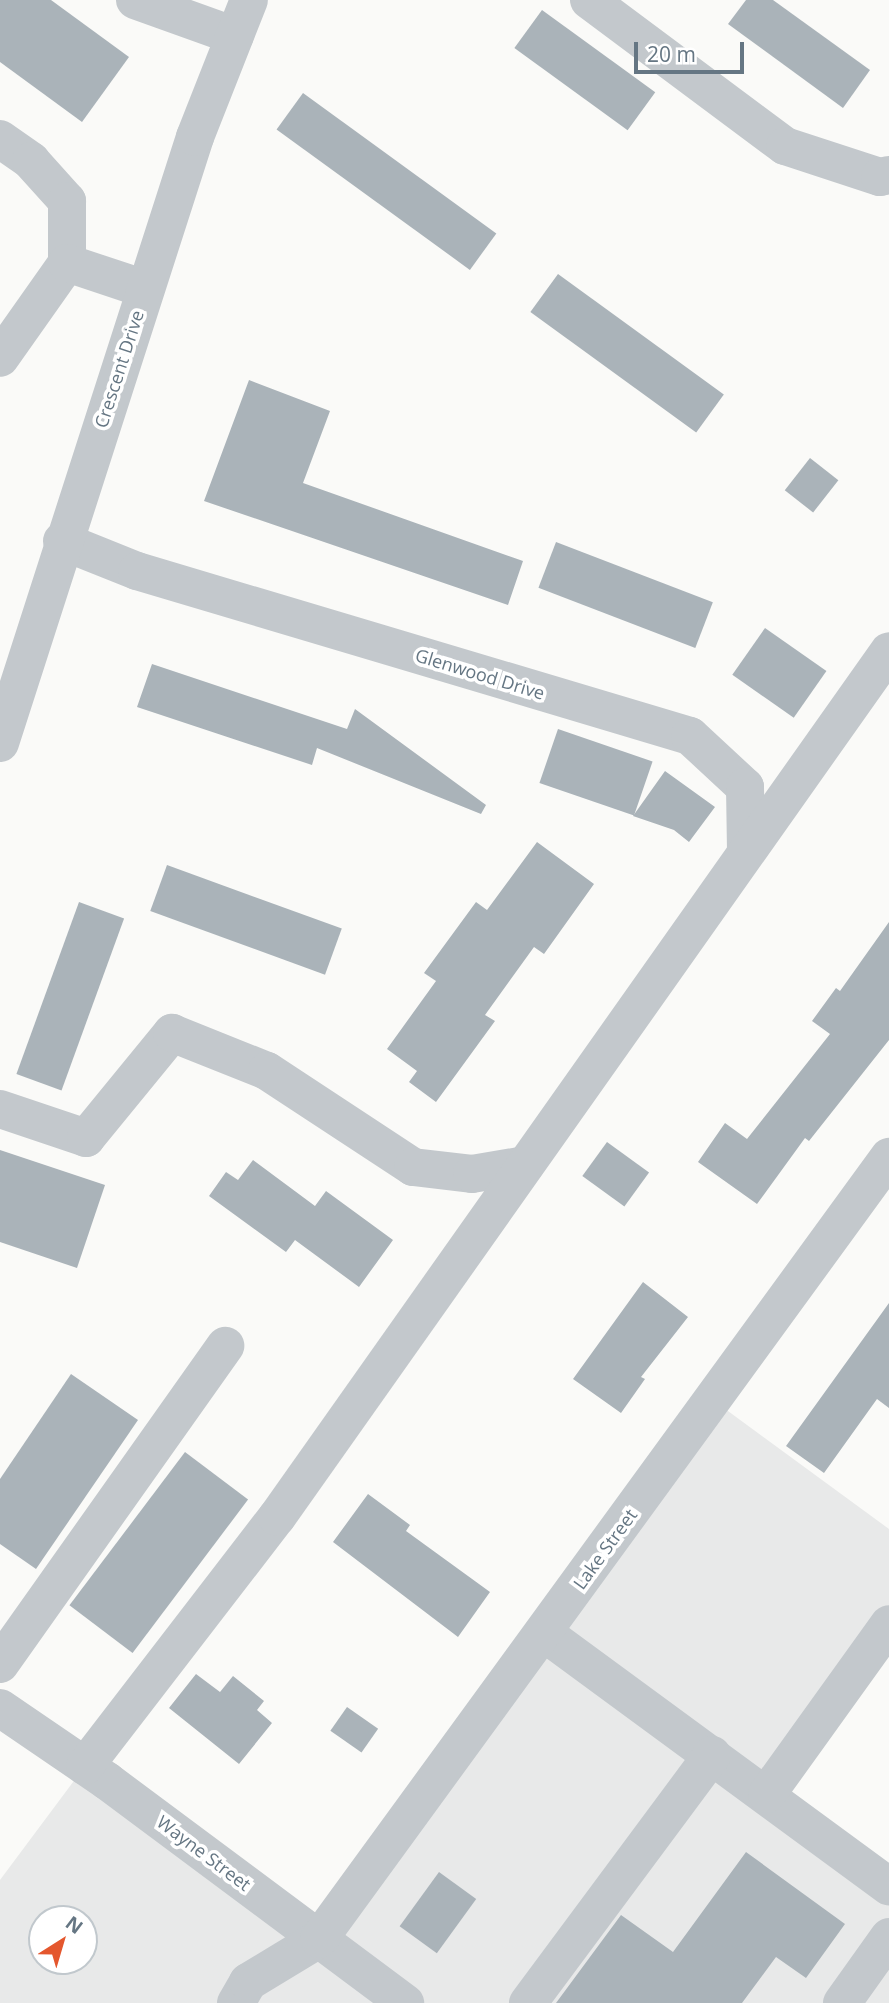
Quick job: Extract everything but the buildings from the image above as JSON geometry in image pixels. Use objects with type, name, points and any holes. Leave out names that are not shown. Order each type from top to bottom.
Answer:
[{"type":"street","points":[[135,0],[235,36]]},
{"type":"street","name":"Crescent Drive","points":[[0,743],[62,541],[195,137],[249,0]]},
{"type":"street","points":[[589,0],[785,146],[880,177],[889,176]]},
{"type":"street","points":[[0,139],[31,162],[68,201],[67,263],[0,358]]},
{"type":"street","points":[[67,263],[145,289]]},
{"type":"street","name":"Glenwood Drive","points":[[62,541],[138,571],[690,736],[745,787],[746,851]]},
{"type":"street","points":[[85,1766],[277,1517],[889,651]]},
{"type":"street","points":[[0,1109],[86,1138],[172,1033],[267,1071],[413,1167],[472,1174],[525,1165]]},
{"type":"street","name":"Lake Street","points":[[319,1939],[889,1157]]},
{"type":"street","points":[[0,1664],[225,1346]]},
{"type":"street","points":[[767,1794],[889,1624]]},
{"type":"street","points":[[544,1633],[889,1886]]},
{"type":"street","name":"Wayne Street","points":[[0,1708],[85,1766],[405,2003]]},
{"type":"street","points":[[528,2003],[712,1755]]},
{"type":"street","points":[[842,2003],[889,1937]]},
{"type":"street","points":[[236,2003],[248,1982],[319,1939]]},
{"type":"shaded area","points":[[713,1400],[889,1529],[889,1624],[767,1793],[889,1886],[889,2003],[0,2003],[0,1880],[85,1766],[320,1939]]}]
